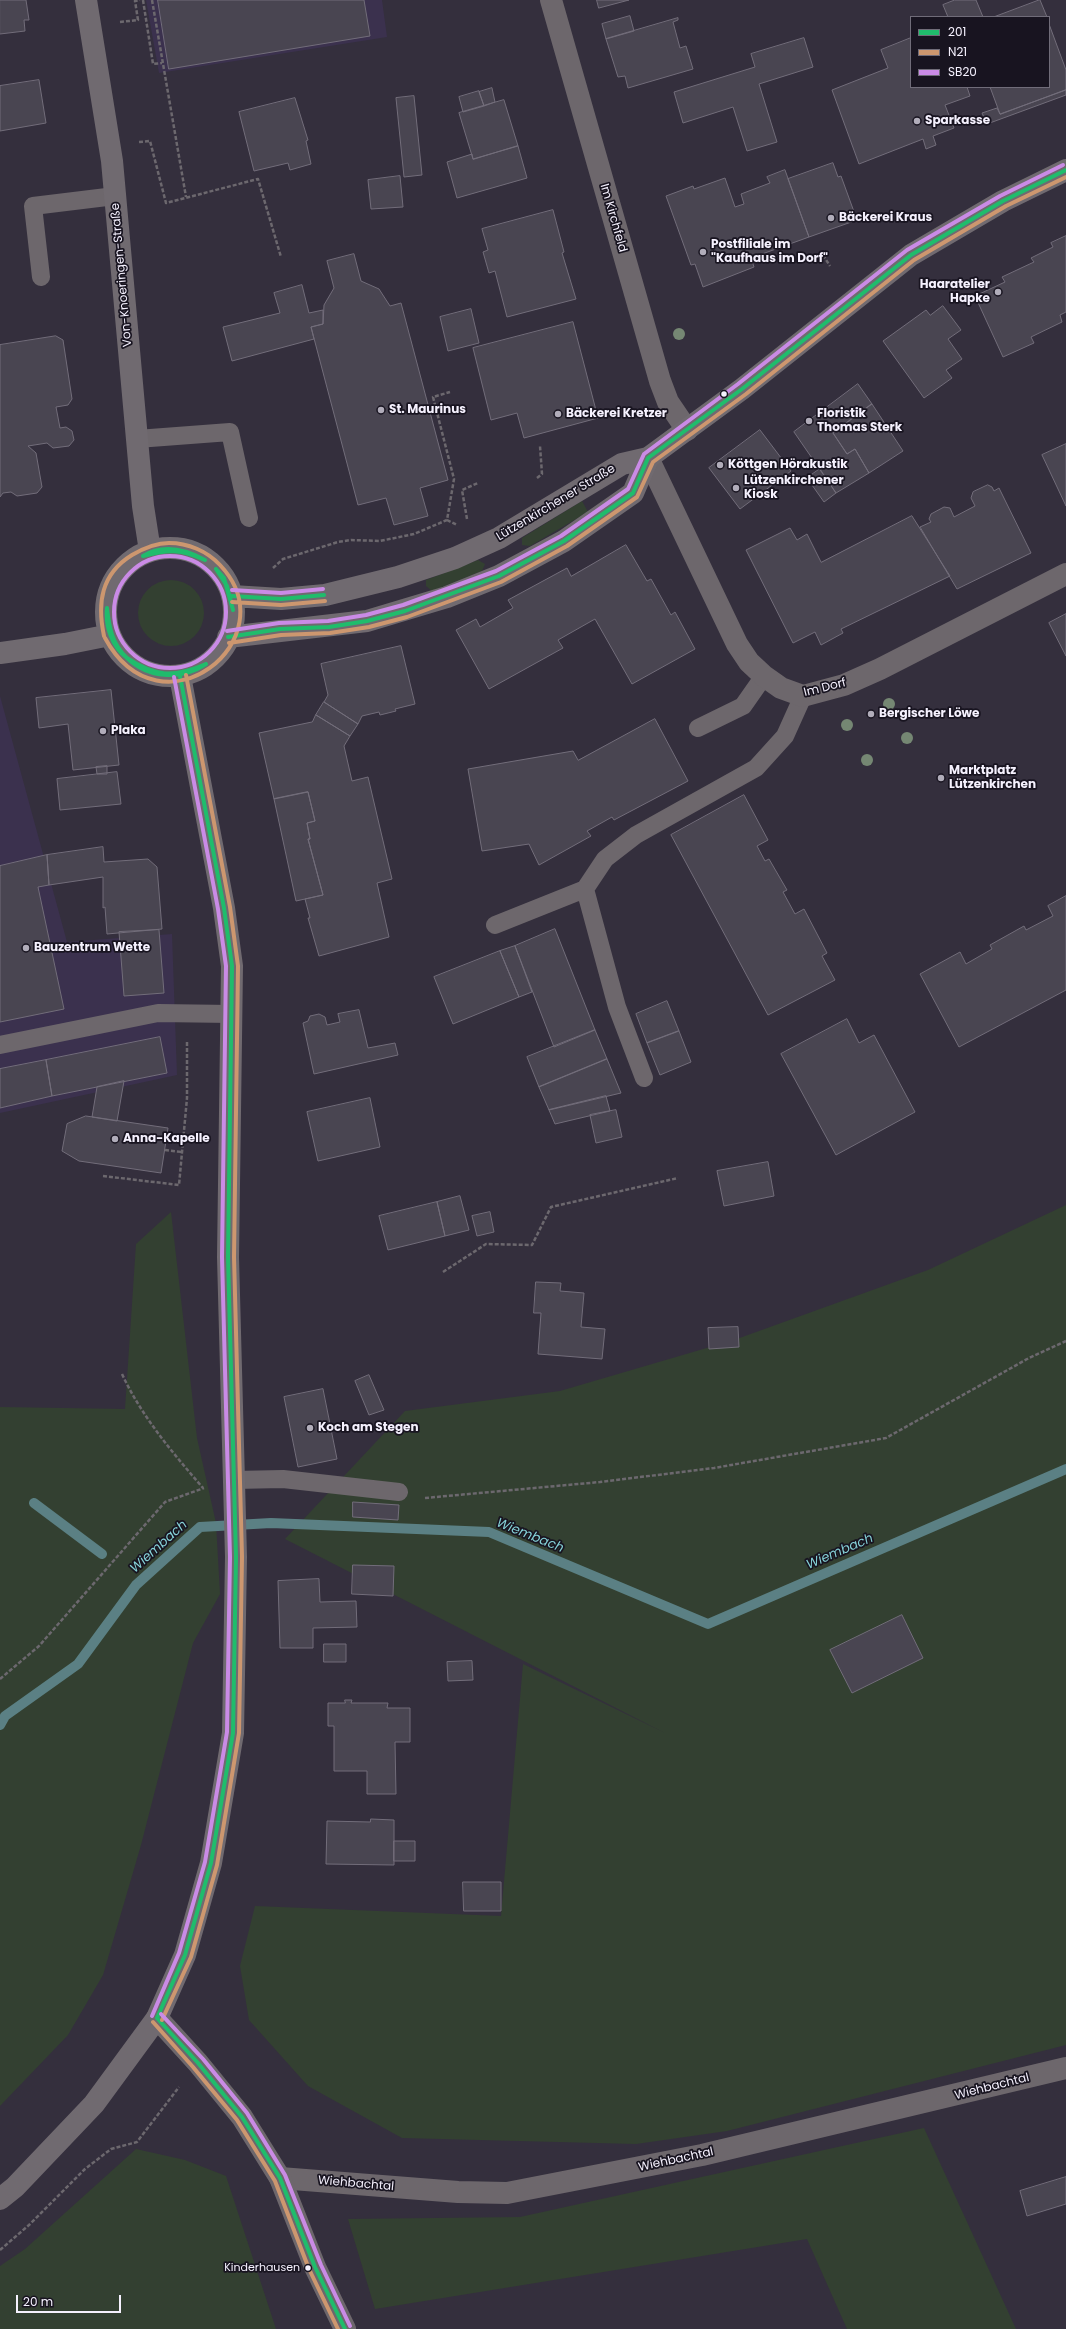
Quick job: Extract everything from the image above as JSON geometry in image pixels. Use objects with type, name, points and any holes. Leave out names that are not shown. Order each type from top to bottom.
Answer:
[{"type":"main road","name":"Von-Knoeringen-Straße","points":[[86,0],[109,144],[143,506],[150,552]]},
{"type":"main road","name":"Lützenkirchener Straße","points":[[232,596],[281,599],[304,598],[362,587],[455,558],[499,538],[622,464],[648,458],[687,430],[911,255],[1003,201],[1066,170]]},
{"type":"main road","points":[[228,637],[280,629],[329,627],[367,621],[447,597],[499,576],[564,541],[633,494],[648,458]]},
{"type":"main road","points":[[171,548],[191,552],[197,555],[209,562],[223,577],[232,596],[234,614],[224,647],[212,660],[197,671],[180,676],[158,675],[137,668],[121,654],[110,635],[107,608],[108,594],[118,575],[132,561],[150,552],[171,548]]},
{"type":"main road","points":[[0,653],[65,644],[110,635]]},
{"type":"main road","points":[[0,2199],[15,2187],[94,2104],[157,2018],[185,1955],[211,1863],[233,1733],[236,1557],[228,1257],[232,966],[224,908],[180,676]]},
{"type":"street","name":"Im Kirchfeld","points":[[551,0],[660,381],[668,402],[687,430]]},
{"type":"street","name":"Im Dorf","points":[[648,458],[737,644],[749,662],[764,676],[781,688],[803,696],[844,685],[880,669],[961,629],[1066,574]]},
{"type":"street","points":[[157,2018],[198,2063],[242,2117],[280,2178],[315,2267],[345,2329]]},
{"type":"street","name":"Wiehbachtal","points":[[280,2178],[458,2192],[507,2193],[702,2155],[862,2118],[1066,2068]]},
{"type":"lane","points":[[41,277],[33,206],[114,196]]},
{"type":"lane","points":[[137,439],[230,432],[249,518]]},
{"type":"lane","points":[[698,728],[743,706],[764,676]]},
{"type":"lane","points":[[495,925],[585,889],[605,859],[636,835],[756,768],[785,736],[803,696]]},
{"type":"lane","points":[[585,889],[617,1007],[644,1078]]},
{"type":"lane","points":[[0,1045],[158,1013],[232,1014]]},
{"type":"lane","points":[[234,1486],[283,1479],[399,1492]]},
{"type":"path","points":[[137,16],[135,1],[141,0],[153,64],[162,63]]},
{"type":"path","points":[[152,0],[186,198]]},
{"type":"path","points":[[109,144],[150,141],[166,203],[258,179],[281,258]]},
{"type":"path","points":[[823,255],[830,266]]},
{"type":"path","points":[[283,558],[338,542],[351,540],[380,541],[414,534],[447,520],[454,479],[433,396],[450,392]]},
{"type":"path","points":[[536,479],[542,474],[540,446]]},
{"type":"path","points":[[468,516],[462,490],[478,483]]},
{"type":"path","points":[[104,1176],[179,1185],[187,1098],[186,1014]]},
{"type":"path","points":[[164,1150],[182,1152]]},
{"type":"path","points":[[443,1272],[486,1244],[532,1245],[551,1207],[678,1178]]},
{"type":"path","points":[[399,1492],[428,1498],[600,1482],[714,1468],[886,1438],[1029,1358],[1066,1341]]},
{"type":"path","points":[[122,1374],[135,1402],[168,1448],[203,1488]]},
{"type":"path","points":[[0,1679],[39,1646],[165,1502],[203,1488],[234,1486]]},
{"type":"path","points":[[0,2250],[29,2225],[85,2170],[111,2149],[137,2142],[198,2063]]},
{"type":"shaded area","points":[[146,0],[382,0],[387,37],[159,73]]},
{"type":"shaded area","points":[[0,696],[67,942],[172,934],[177,1075],[0,1113]]},
{"type":"green space","points":[[582,501],[588,512],[530,546],[522,545],[522,538]]},
{"type":"green space","points":[[478,560],[485,564],[482,571],[432,591],[426,586],[426,580]]},
{"type":"green space","points":[[171,580],[184,583],[194,590],[201,600],[204,613],[201,626],[194,636],[184,643],[171,646],[158,643],[148,636],[141,626],[138,613],[141,600],[148,590],[158,583]]},
{"type":"green space","points":[[1066,1205],[1066,2045],[727,2131],[636,2144],[402,2138],[308,2086],[249,2020],[240,1966],[255,1906],[501,1916],[523,1664],[665,1733],[285,1539],[405,1411],[560,1391],[734,1340],[928,1270]]},
{"type":"green space","points":[[171,1212],[197,1438],[216,1523],[220,1594],[193,1643],[141,1845],[103,1975],[68,2035],[0,2106],[0,1407],[125,1409],[136,1244]]},
{"type":"green space","points":[[924,2128],[1016,2329],[847,2329],[807,2239],[375,2309],[348,2219],[520,2217]]},
{"type":"green space","points":[[136,2149],[185,2160],[226,2176],[276,2329],[0,2329],[0,2266],[25,2249]]},
{"type":"building","points":[[0,0],[26,0],[29,20],[24,20],[25,31],[0,34]]},
{"type":"building","points":[[158,0],[364,0],[370,36],[169,69]]},
{"type":"building","points":[[597,0],[629,0],[599,8]]},
{"type":"building","points":[[955,0],[976,0],[983,16],[948,16],[943,5]]},
{"type":"building","points":[[1040,0],[1047,16],[997,16]]},
{"type":"building","points":[[630,16],[634,31],[606,39],[602,24]]},
{"type":"building","points":[[678,18],[678,20],[673,22],[680,48],[686,46],[693,69],[628,88],[625,76],[618,77],[606,39]]},
{"type":"building","points":[[1050,27],[1066,70],[1066,90],[1000,114],[990,88],[1050,88]]},
{"type":"building","points":[[804,38],[813,67],[759,84],[777,142],[747,151],[733,107],[683,123],[674,92],[755,67],[751,54]]},
{"type":"building","points":[[910,38],[910,88],[967,88],[970,96],[945,105],[954,128],[933,136],[936,145],[926,149],[923,139],[859,164],[832,90],[888,68],[881,50]]},
{"type":"building","points":[[39,80],[46,123],[0,131],[0,86]]},
{"type":"building","points":[[492,88],[495,102],[484,106],[479,92]]},
{"type":"building","points":[[1066,90],[1066,95],[987,124],[982,113],[997,108],[1000,114]]},
{"type":"building","points":[[479,91],[484,106],[463,112],[459,97]]},
{"type":"building","points":[[414,96],[422,175],[404,177],[396,98]]},
{"type":"building","points":[[295,98],[308,140],[306,141],[311,164],[290,170],[288,163],[254,171],[239,112]]},
{"type":"building","points":[[504,100],[518,146],[473,159],[459,113]]},
{"type":"building","points":[[518,146],[527,178],[457,198],[447,162],[472,154],[473,159]]},
{"type":"building","points":[[833,163],[838,177],[841,176],[857,220],[809,237],[788,179]]},
{"type":"building","points":[[785,170],[809,237],[751,258],[754,267],[703,287],[695,264],[691,265],[666,196],[693,186],[694,189],[725,178],[735,207],[744,204],[741,194],[770,183],[767,177]]},
{"type":"building","points":[[400,176],[403,207],[371,209],[368,180]]},
{"type":"building","points":[[553,210],[564,252],[562,253],[576,299],[507,317],[495,271],[489,273],[483,252],[488,250],[482,229]]},
{"type":"building","points":[[1066,236],[1066,312],[1060,315],[1062,322],[1031,337],[1034,343],[1003,357],[975,296],[1005,282],[1002,277],[1034,262],[1031,258],[1053,247],[1051,243]]},
{"type":"building","name":"St. Maurinus","points":[[354,254],[361,281],[379,289],[390,306],[401,303],[448,480],[420,488],[428,516],[394,525],[386,498],[358,505],[311,327],[323,324],[324,305],[334,288],[327,261]]},
{"type":"building","points":[[302,285],[309,313],[323,310],[323,324],[311,327],[314,339],[232,361],[223,327],[280,313],[274,293]]},
{"type":"building","points":[[943,306],[961,330],[948,339],[962,359],[946,370],[952,378],[924,398],[883,341],[926,310],[930,315]]},
{"type":"building","points":[[471,309],[479,343],[448,351],[440,317]]},
{"type":"building","points":[[573,322],[598,418],[524,438],[517,413],[491,420],[473,348]]},
{"type":"building","points":[[56,336],[63,340],[72,399],[68,405],[56,407],[60,428],[66,427],[72,431],[74,440],[69,446],[53,448],[47,443],[28,446],[36,453],[42,487],[37,493],[17,496],[11,492],[3,493],[0,497],[0,345]]},
{"type":"building","points":[[858,384],[872,404],[833,433],[847,454],[855,449],[869,473],[836,493],[794,432]]},
{"type":"building","points":[[872,404],[903,451],[869,473],[855,449],[847,454],[833,433]]},
{"type":"building","points":[[760,430],[791,471],[740,509],[709,468]]},
{"type":"building","points":[[1066,444],[1066,506],[1042,455]]},
{"type":"building","points":[[820,469],[836,493],[824,502],[807,478]]},
{"type":"building","points":[[988,485],[992,487],[994,491],[999,488],[1031,553],[957,589],[920,527],[931,522],[929,519],[931,514],[944,507],[950,508],[954,517],[975,506],[971,498],[973,492]]},
{"type":"building","points":[[912,516],[950,576],[841,629],[843,633],[821,645],[815,632],[793,643],[746,550],[790,528],[797,540],[807,534],[821,562]]},
{"type":"building","points":[[626,545],[647,581],[651,579],[671,615],[675,612],[695,649],[632,684],[595,619],[558,640],[563,648],[489,689],[456,630],[476,619],[480,627],[513,608],[508,600],[567,568],[571,576]]},
{"type":"building","points":[[1066,614],[1066,656],[1049,623]]},
{"type":"building","points":[[401,646],[415,704],[395,709],[396,711],[380,715],[379,712],[362,716],[358,724],[324,702],[328,695],[321,664]]},
{"type":"building","points":[[111,690],[119,765],[73,770],[68,724],[39,728],[36,698]]},
{"type":"building","points":[[324,702],[358,724],[350,736],[316,715]]},
{"type":"building","points":[[316,715],[350,736],[344,746],[352,781],[368,777],[392,879],[377,883],[389,937],[319,956],[308,918],[310,918],[305,899],[323,895],[308,839],[310,839],[307,823],[315,821],[308,792],[274,799],[259,733],[312,722]]},
{"type":"building","points":[[655,719],[688,781],[614,820],[612,817],[587,831],[591,836],[539,865],[529,844],[482,851],[468,769],[573,751],[578,760]]},
{"type":"building","points":[[107,766],[107,774],[97,774],[96,767]]},
{"type":"building","points":[[117,772],[121,804],[60,810],[57,779]]},
{"type":"building","points":[[308,792],[315,821],[307,823],[310,839],[308,839],[323,895],[296,901],[274,799]]},
{"type":"building","points":[[744,795],[768,840],[757,846],[765,861],[769,859],[787,890],[783,892],[795,914],[804,909],[827,953],[822,956],[835,980],[768,1015],[671,835]]},
{"type":"building","points":[[103,847],[104,862],[148,859],[157,867],[162,929],[107,934],[105,907],[103,908],[103,877],[49,885],[47,855]]},
{"type":"building","name":"Bauzentrum Wette","points":[[47,855],[49,885],[38,887],[64,1009],[0,1022],[0,866]]},
{"type":"building","points":[[1066,896],[1066,990],[959,1047],[920,974],[960,952],[966,964],[992,949],[990,945],[1024,926],[1026,930],[1053,916],[1048,906]]},
{"type":"building","points":[[555,929],[595,1030],[554,1047],[515,946]]},
{"type":"building","points":[[159,930],[164,993],[124,996],[119,932]]},
{"type":"building","points":[[515,946],[532,992],[519,997],[500,951]]},
{"type":"building","points":[[500,951],[519,997],[453,1024],[434,977]]},
{"type":"building","points":[[667,1001],[679,1031],[647,1043],[636,1014]]},
{"type":"building","points":[[359,1010],[368,1048],[395,1043],[398,1055],[314,1074],[303,1023],[308,1021],[310,1016],[319,1014],[325,1017],[327,1025],[340,1022],[338,1014]]},
{"type":"building","points":[[847,1019],[859,1043],[874,1035],[915,1112],[836,1155],[781,1054]]},
{"type":"building","points":[[595,1030],[607,1059],[539,1087],[527,1057]]},
{"type":"building","points":[[679,1031],[691,1062],[660,1075],[647,1043]]},
{"type":"building","points":[[160,1037],[167,1073],[52,1096],[46,1060]]},
{"type":"building","points":[[607,1059],[621,1093],[549,1110],[539,1087]]},
{"type":"building","points":[[46,1060],[52,1096],[0,1108],[0,1069]]},
{"type":"building","points":[[124,1081],[117,1121],[92,1117],[97,1087]]},
{"type":"building","points":[[606,1096],[610,1111],[555,1124],[549,1110]]},
{"type":"building","points":[[370,1098],[380,1147],[318,1161],[307,1112]]},
{"type":"building","points":[[616,1110],[622,1137],[596,1143],[590,1115]]},
{"type":"building","name":"Anna-Kapelle","points":[[86,1116],[168,1128],[161,1173],[79,1161],[62,1151],[67,1124]]},
{"type":"building","points":[[768,1162],[774,1196],[724,1206],[717,1171]]},
{"type":"building","points":[[460,1196],[469,1230],[445,1236],[437,1202]]},
{"type":"building","points":[[437,1202],[445,1236],[388,1250],[379,1216]]},
{"type":"building","points":[[490,1212],[494,1232],[477,1236],[472,1216]]},
{"type":"building","points":[[536,1282],[561,1283],[560,1291],[584,1293],[581,1327],[605,1329],[602,1359],[538,1354],[541,1313],[534,1313]]},
{"type":"building","points":[[738,1327],[739,1347],[709,1349],[708,1328]]},
{"type":"building","points":[[369,1375],[384,1410],[369,1415],[355,1381]]},
{"type":"building","name":"Koch am Stegen","points":[[323,1389],[337,1459],[298,1467],[284,1397]]},
{"type":"building","points":[[353,1502],[399,1505],[398,1520],[353,1517]]},
{"type":"building","points":[[353,1565],[394,1566],[393,1596],[352,1594]]},
{"type":"building","points":[[319,1579],[320,1602],[356,1601],[357,1627],[313,1628],[313,1648],[280,1648],[278,1581]]},
{"type":"building","points":[[902,1615],[923,1658],[852,1693],[830,1650]]},
{"type":"building","points":[[324,1644],[346,1644],[346,1662],[324,1662]]},
{"type":"building","points":[[472,1661],[473,1680],[448,1681],[447,1662]]},
{"type":"building","points":[[345,1700],[352,1700],[351,1703],[388,1703],[387,1708],[410,1708],[410,1742],[395,1742],[396,1794],[367,1794],[367,1771],[334,1771],[334,1726],[328,1726],[328,1703],[345,1703]]},
{"type":"building","points":[[371,1819],[394,1820],[394,1865],[326,1864],[327,1821],[370,1822]]},
{"type":"building","points":[[394,1841],[415,1841],[415,1861],[394,1861]]},
{"type":"building","points":[[463,1882],[501,1882],[501,1911],[464,1911]]},
{"type":"building","points":[[1066,2177],[1066,2204],[1027,2216],[1020,2191]]},
{"type":"waterway","name":"Wiembach","points":[[0,1725],[5,1716],[78,1664],[136,1585],[200,1527],[271,1523],[489,1532],[708,1624],[1066,1469]]},
{"type":"waterway","points":[[34,1503],[102,1554]]},
{"type":"transit line","name":"SB20","points":[[227,631],[279,623],[328,621],[366,615],[403,605],[496,571],[561,536],[628,489],[644,454],[738,384],[907,250],[1000,196],[1063,165]]},
{"type":"transit line","name":"201","points":[[228,637],[280,629],[329,627],[367,621],[405,611],[499,576],[564,541],[633,493],[648,458],[742,389],[911,255],[1003,201],[1066,170]]},
{"type":"transit line","name":"N21","points":[[229,643],[281,635],[330,633],[369,627],[407,617],[501,582],[567,546],[637,497],[653,462],[746,394],[914,260],[1006,206],[1066,177]]},
{"type":"transit line","name":"N21","points":[[104,636],[101,612],[104,590],[108,580],[122,563],[132,555],[150,546],[164,543],[176,543],[190,546],[203,552],[220,565],[237,594],[239,622],[229,648],[210,668],[184,680],[156,680],[129,667],[105,638]]},
{"type":"transit line","name":"201","points":[[143,556],[158,550],[174,549],[190,553],[205,560]]},
{"type":"transit line","name":"201","points":[[143,556],[160,552],[174,551],[196,556],[205,560]]},
{"type":"transit line","name":"SB20","points":[[170,556],[192,560],[210,572],[222,590],[226,612],[222,634],[210,652],[192,664],[170,668],[148,664],[130,652],[118,634],[114,612],[118,590],[130,572],[148,560],[170,556]]},
{"type":"transit line","name":"201","points":[[216,569],[224,578],[233,610]]},
{"type":"transit line","name":"201","points":[[216,569],[227,586],[233,610]]},
{"type":"transit line","name":"SB20","points":[[232,590],[281,593],[323,589]]},
{"type":"transit line","name":"201","points":[[232,596],[281,599],[324,595]]},
{"type":"transit line","name":"N21","points":[[232,602],[281,605],[325,601]]},
{"type":"transit line","name":"201","points":[[107,608],[112,635],[118,647],[127,658]]},
{"type":"transit line","name":"201","points":[[107,608],[108,629],[117,648],[127,658]]},
{"type":"transit line","name":"201","points":[[127,658],[147,669],[165,673],[184,672],[206,664]]},
{"type":"transit line","name":"201","points":[[127,658],[135,665],[145,670],[165,675],[186,673],[206,664]]},
{"type":"transit line","name":"N21","points":[[162,2020],[191,1957],[217,1865],[239,1733],[242,1557],[234,1257],[238,966],[230,907],[186,675]]},
{"type":"transit line","name":"201","points":[[157,2018],[185,1955],[211,1863],[233,1733],[236,1557],[228,1257],[232,966],[224,908],[180,676]]},
{"type":"transit line","name":"SB20","points":[[152,2016],[179,1953],[205,1862],[227,1732],[230,1557],[222,1257],[226,966],[218,909],[174,677]]},
{"type":"transit line","name":"SB20","points":[[161,2014],[203,2059],[247,2113],[285,2175],[321,2265],[350,2326]]},
{"type":"transit line","name":"201","points":[[157,2018],[198,2063],[242,2117],[280,2178],[315,2267],[345,2329]]},
{"type":"transit line","name":"N21","points":[[153,2022],[237,2120],[275,2181],[309,2269],[338,2329]]},
{"type":"place","name":"Sparkasse","points":[[917,121]]},
{"type":"place","name":"Bäckerei Kraus","points":[[831,218]]},
{"type":"place","name":"Postfiliale im \"Kaufhaus im Dorf\"","points":[[703,252]]},
{"type":"place","name":"Haaratelier Hapke","points":[[998,292]]},
{"type":"place","name":"St. Maurinus","points":[[381,410]]},
{"type":"place","name":"Bäckerei Kretzer","points":[[558,414]]},
{"type":"place","name":"Floristik Thomas Sterk","points":[[809,421]]},
{"type":"place","name":"Köttgen Hörakustik","points":[[720,465]]},
{"type":"place","name":"Lützenkirchener Kiosk","points":[[736,488]]},
{"type":"place","name":"Bergischer Löwe","points":[[871,714]]},
{"type":"place","name":"Plaka","points":[[103,731]]},
{"type":"place","name":"Marktplatz Lützenkirchen","points":[[941,778]]},
{"type":"place","name":"Bauzentrum Wette","points":[[26,948]]},
{"type":"place","name":"Anna-Kapelle","points":[[115,1139]]},
{"type":"place","name":"Koch am Stegen","points":[[310,1428]]},
{"type":"place","name":"Kinderhausen","points":[[308,2268]]}]
